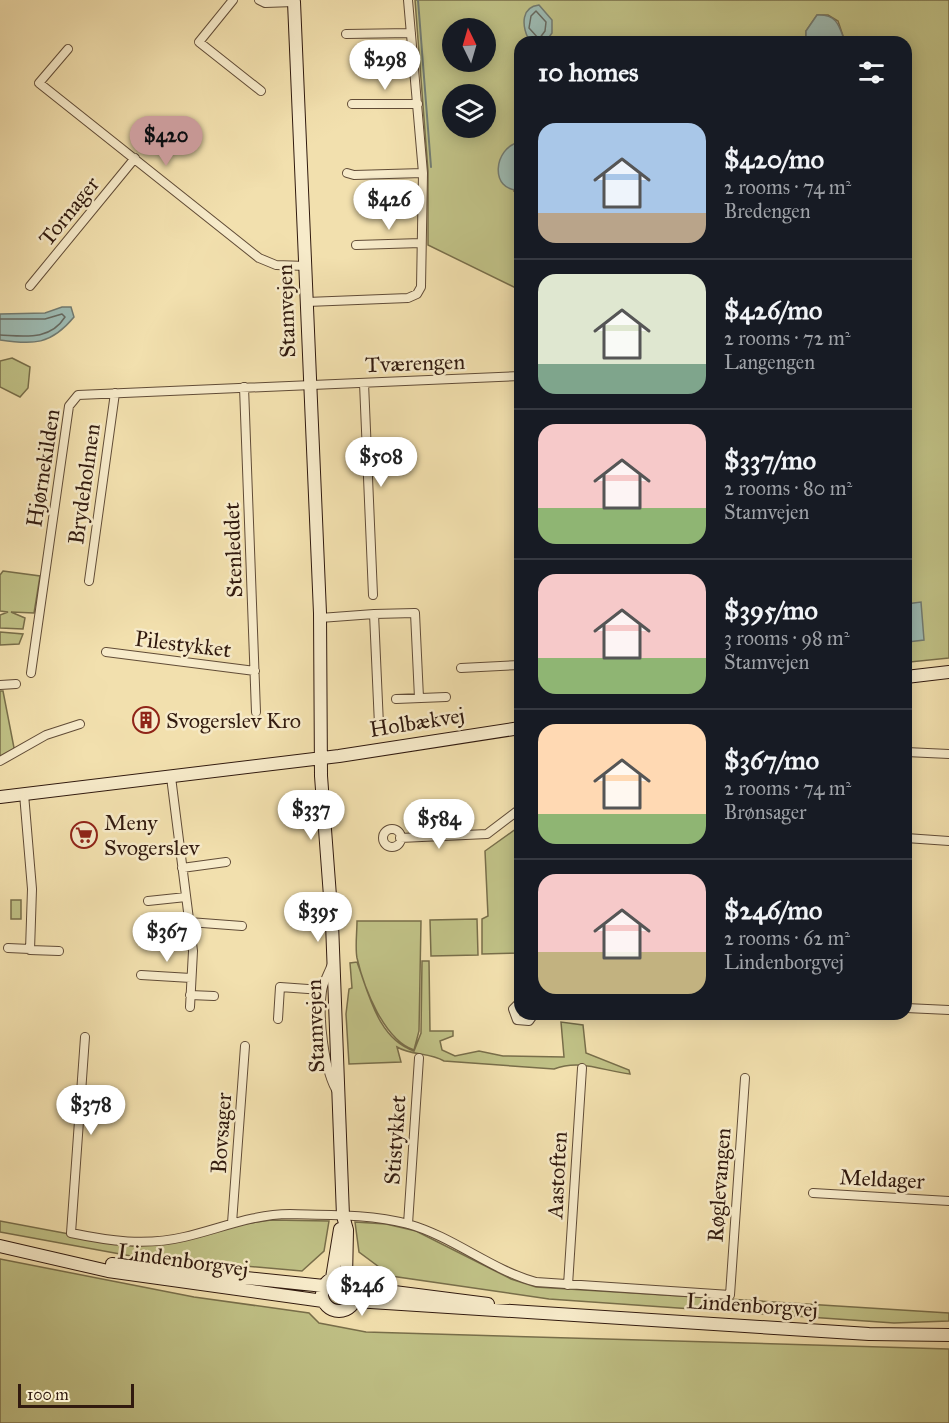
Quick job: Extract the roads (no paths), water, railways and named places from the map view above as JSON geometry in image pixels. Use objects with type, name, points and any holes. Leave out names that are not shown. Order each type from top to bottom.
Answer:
[{"type":"street","points":[[233,0],[200,42],[261,91]]},
{"type":"street","points":[[259,0],[265,3],[294,2]]},
{"type":"street","points":[[307,302],[408,298],[417,294],[421,287],[423,173],[408,0]]},
{"type":"street","name":"Stamvejen","points":[[294,2],[320,618],[320,758],[333,961],[343,1216],[347,1230],[351,1282]]},
{"type":"street","points":[[346,34],[411,33]]},
{"type":"street","points":[[68,50],[39,83],[259,258],[276,265],[306,266]]},
{"type":"street","points":[[352,104],[418,104]]},
{"type":"street","name":"Tornager","points":[[30,286],[135,158]]},
{"type":"street","points":[[347,172],[354,175],[423,173]]},
{"type":"street","points":[[356,245],[421,243]]},
{"type":"street","name":"Tværengen","points":[[310,385],[514,376]]},
{"type":"street","points":[[364,383],[372,595]]},
{"type":"street","name":"Hjørnekilden","points":[[31,673],[69,406],[74,397],[82,393],[310,385]]},
{"type":"street","name":"Stenleddet","points":[[244,387],[256,712]]},
{"type":"street","name":"Brydeholmen","points":[[89,581],[116,393]]},
{"type":"street","points":[[320,618],[415,613],[419,698]]},
{"type":"street","points":[[374,614],[379,725]]},
{"type":"street","name":"Pilestykket","points":[[106,652],[255,671]]},
{"type":"street","points":[[461,668],[514,665]]},
{"type":"street","points":[[912,676],[949,672]]},
{"type":"street","points":[[0,685],[16,684]]},
{"type":"street","points":[[396,699],[446,697]]},
{"type":"street","points":[[0,761],[46,735],[80,724]]},
{"type":"street","name":"Holbækvej","points":[[0,797],[320,758],[514,729]]},
{"type":"street","points":[[912,752],[949,754]]},
{"type":"street","points":[[171,777],[193,951],[190,1007]]},
{"type":"street","points":[[24,794],[32,889],[30,949]]},
{"type":"street","points":[[400,837],[487,834],[514,813]]},
{"type":"street","points":[[912,838],[949,841]]},
{"type":"street","points":[[182,868],[226,862]]},
{"type":"street","points":[[148,901],[186,897]]},
{"type":"street","points":[[189,922],[242,926]]},
{"type":"street","points":[[8,948],[59,951]]},
{"type":"street","points":[[333,961],[322,990],[325,1060],[331,1082],[339,1095]]},
{"type":"street","points":[[141,975],[191,978]]},
{"type":"street","points":[[278,1019],[280,987],[322,990]]},
{"type":"street","points":[[190,995],[214,996]]},
{"type":"street","points":[[912,1008],[949,1010]]},
{"type":"street","points":[[85,1036],[71,1233],[121,1242],[147,1243],[184,1237],[267,1215],[343,1216],[408,1224],[512,1275],[536,1282],[568,1285]]},
{"type":"street","name":"Bovsager","points":[[232,1223],[245,1046]]},
{"type":"street","name":"Stistykket","points":[[408,1224],[419,1058]]},
{"type":"street","name":"Aastoften","points":[[568,1285],[582,1068]]},
{"type":"street","name":"Røglevangen","points":[[568,1285],[730,1295],[745,1078]]},
{"type":"street","name":"Meldager","points":[[813,1193],[949,1201]]},
{"type":"street","name":"Stamvejen","points":[[328,1282],[343,1216]]},
{"type":"street","name":"Lindenborgvej","points":[[0,1246],[108,1271],[323,1300]]},
{"type":"street","name":"Lindenborgvej","points":[[39,1256],[328,1282]]},
{"type":"street","points":[[328,1282],[351,1282],[355,1301],[349,1308],[341,1311],[328,1308],[323,1300],[328,1282]]},
{"type":"street","name":"Lindenborgvej","points":[[351,1282],[552,1313]]},
{"type":"street","name":"Lindenborgvej","points":[[355,1301],[869,1334],[949,1335]]},
{"type":"water","points":[[539,5],[552,20],[550,36],[527,36],[524,17],[533,6]]},
{"type":"water","points":[[817,15],[824,15],[836,22],[843,36],[806,36],[806,31]]},
{"type":"water","points":[[514,145],[514,189],[503,184],[498,169],[504,152]]},
{"type":"water","points":[[62,307],[71,307],[74,317],[49,338],[32,342],[0,340],[0,314],[45,313]]},
{"type":"water","points":[[921,602],[924,640],[912,642],[912,603]]},
{"type":"waterway","points":[[418,0],[431,167]]},
{"type":"place","name":"Svogerslev Kro","points":[[146,720]]},
{"type":"place","name":"Meny Svogerslev","points":[[84,835]]}]
